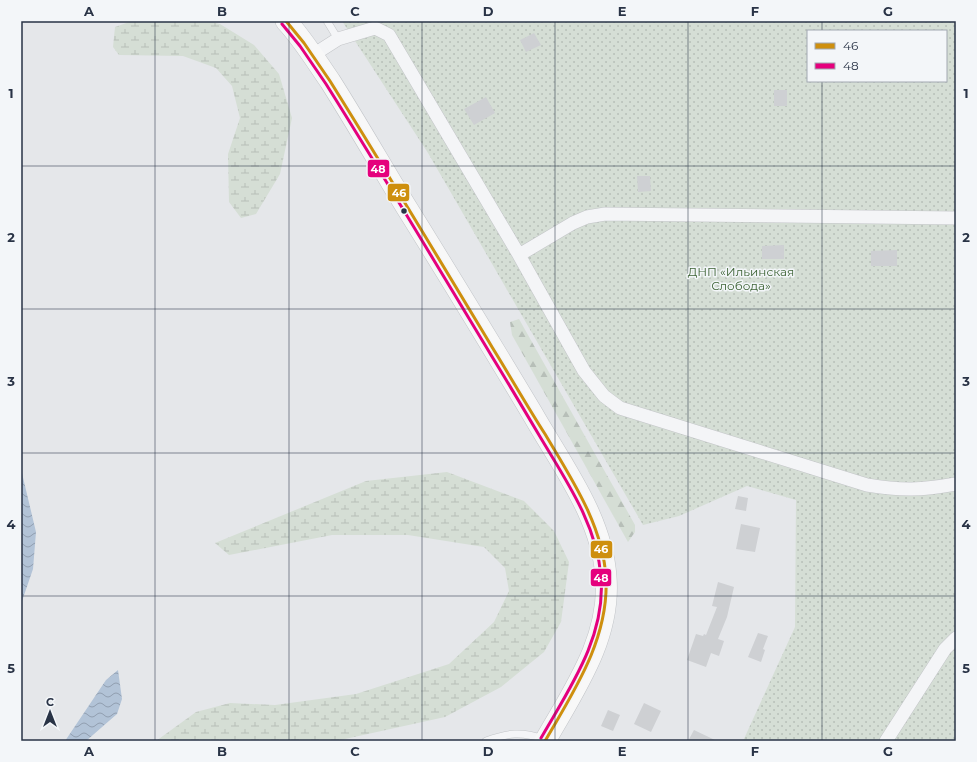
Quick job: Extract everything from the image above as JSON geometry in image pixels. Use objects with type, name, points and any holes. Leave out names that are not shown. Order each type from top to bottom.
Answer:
[{"type":"main road","points":[[286,21],[313,55],[349,111],[521,395],[579,495],[596,533],[606,578],[607,598],[603,624],[588,662],[545,740]]},
{"type":"street","points":[[313,55],[338,39],[375,28],[389,35],[519,255],[584,371],[604,396],[620,408],[868,485],[896,490],[922,490],[956,484]]},
{"type":"street","points":[[519,255],[573,223],[587,217],[605,214],[956,218]]},
{"type":"street","points":[[886,741],[945,649],[956,638]]},
{"type":"lane","points":[[327,21],[338,39]]},
{"type":"lane","points":[[486,741],[517,733],[529,733],[545,740]]},
{"type":"green space","points":[[132,21],[208,21],[220,24],[254,45],[279,74],[292,118],[280,174],[256,214],[241,218],[229,202],[228,154],[240,118],[232,86],[216,68],[183,56],[119,55],[113,47],[115,27]]},
{"type":"green space","name":"ДНП «Ильинская Слобода»","points":[[342,21],[956,21],[956,741],[743,741],[795,627],[796,500],[747,486],[679,516],[643,525],[428,153]]},
{"type":"green space","points":[[519,319],[635,525],[635,532],[628,542],[512,335],[510,322]]},
{"type":"green space","points":[[447,472],[524,501],[554,531],[569,562],[561,622],[544,652],[501,687],[445,717],[336,741],[156,741],[196,712],[230,703],[275,705],[356,694],[449,664],[494,622],[509,591],[505,568],[484,547],[408,535],[332,535],[229,555],[215,543],[366,481]]},
{"type":"water","points":[[21,469],[36,532],[33,569],[21,604]]},
{"type":"water","points":[[118,670],[122,699],[117,714],[86,741],[65,741],[106,680]]},
{"type":"building","points":[[534,33],[541,45],[526,52],[520,40]]},
{"type":"building","points":[[774,90],[787,90],[787,106],[774,106]]},
{"type":"building","points":[[486,97],[495,113],[474,125],[464,109]]},
{"type":"building","points":[[637,176],[650,176],[651,191],[638,192]]},
{"type":"building","points":[[784,245],[784,259],[762,259],[762,246]]},
{"type":"building","points":[[897,250],[897,266],[871,266],[871,251]]},
{"type":"building","points":[[738,496],[748,498],[746,511],[735,509]]},
{"type":"building","points":[[741,524],[760,528],[755,552],[736,549]]},
{"type":"building","points":[[718,582],[734,587],[727,617],[718,639],[724,641],[719,656],[711,653],[706,667],[687,660],[696,634],[703,636],[704,634],[706,635],[717,607],[712,606]]},
{"type":"building","points":[[758,633],[768,636],[763,649],[765,650],[761,662],[748,657]]},
{"type":"building","points":[[644,703],[661,711],[651,732],[634,724]]},
{"type":"building","points":[[608,710],[620,715],[613,731],[601,726]]},
{"type":"building","points":[[694,730],[717,741],[688,741]]},
{"type":"transit line","name":"46","points":[[286,21],[304,43],[330,81],[565,468],[584,503],[599,539],[604,558],[606,578],[602,622],[588,664],[545,741]]},
{"type":"transit line","name":"48","points":[[282,24],[300,46],[326,84],[368,151],[569,485],[586,520],[593,539],[601,577],[601,599],[598,621],[592,641],[574,681],[541,738]]}]
